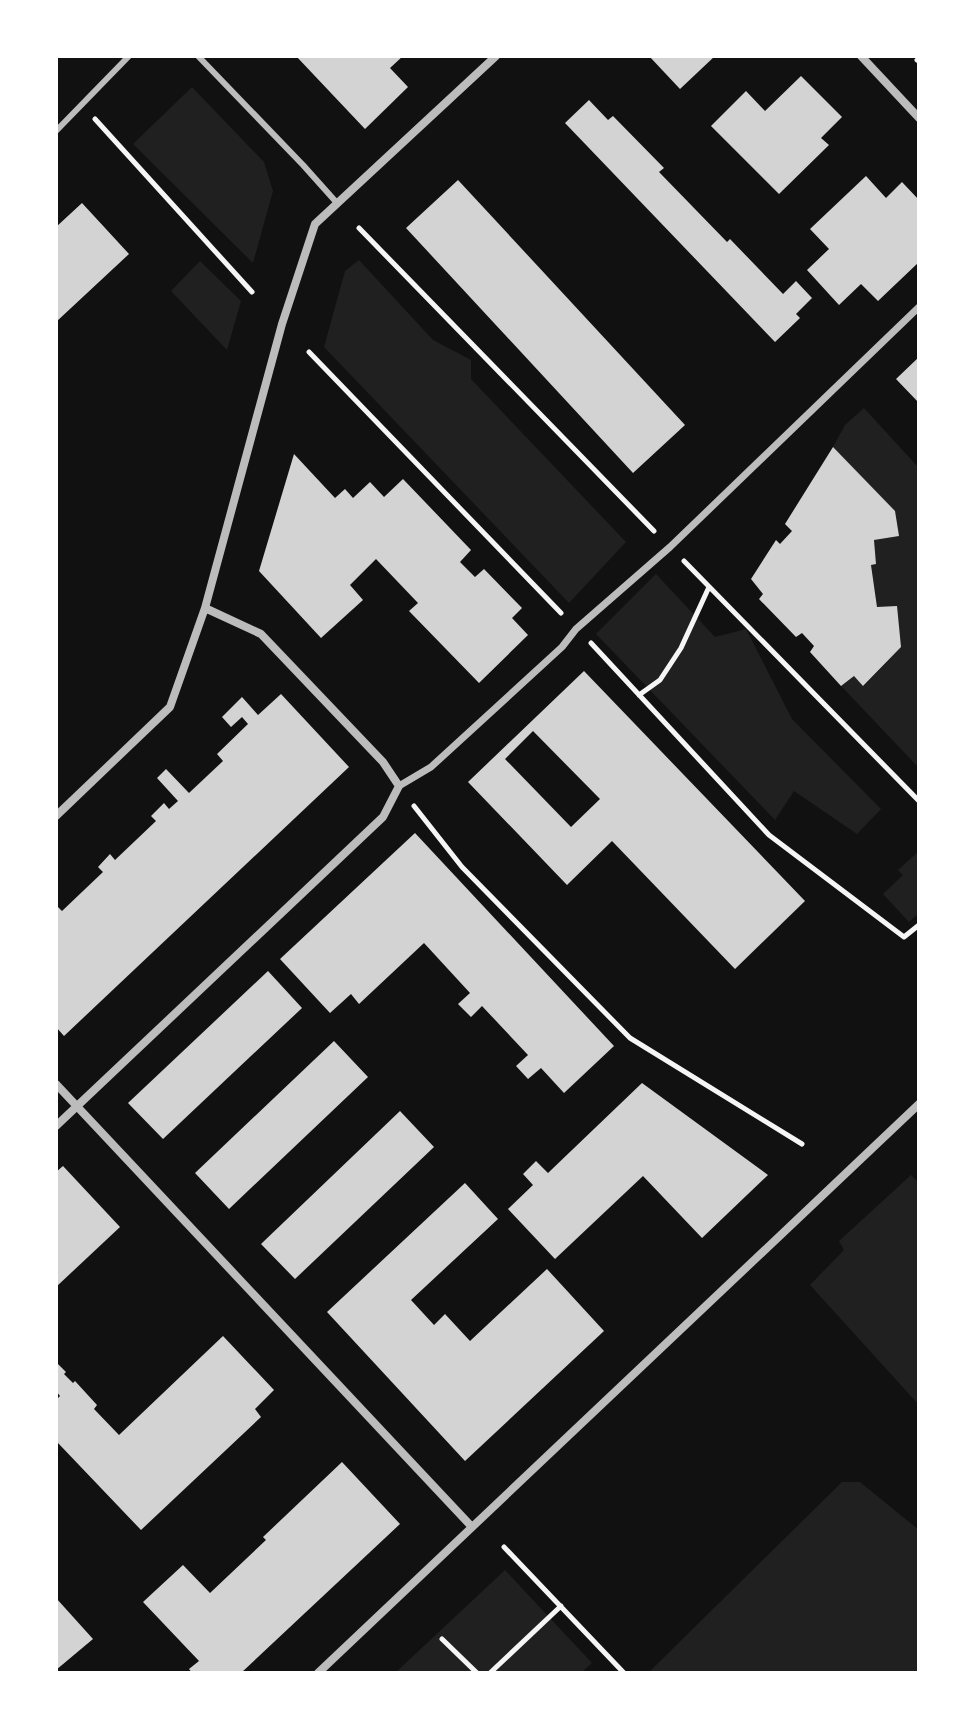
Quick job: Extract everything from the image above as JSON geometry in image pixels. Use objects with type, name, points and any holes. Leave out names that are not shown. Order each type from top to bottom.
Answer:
[{"type":"street","points":[[56,816],[170,707],[205,608],[289,303],[315,224],[496,56]]},
{"type":"street","points":[[861,56],[919,118]]},
{"type":"street","points":[[56,1126],[383,817],[399,786],[431,767],[562,647],[576,629],[670,547],[919,307]]},
{"type":"street","points":[[205,608],[261,634],[383,762],[399,786]]},
{"type":"street","points":[[56,1084],[472,1527]]},
{"type":"street","points":[[318,1673],[919,1104]]},
{"type":"lane","points":[[56,131],[129,56]]},
{"type":"lane","points":[[198,56],[337,203]]},
{"type":"path","points":[[95,118],[252,292]]},
{"type":"path","points":[[359,228],[919,801]]},
{"type":"path","points":[[309,352],[639,695],[769,835],[904,937],[919,925]]},
{"type":"path","points":[[639,695],[660,680],[681,648],[709,587]]},
{"type":"path","points":[[399,786],[462,867],[630,1038],[802,1144]]},
{"type":"path","points":[[504,1547],[624,1673]]},
{"type":"path","points":[[490,1673],[561,1606]]},
{"type":"path","points":[[442,1639],[477,1673]]},
{"type":"shaded area","points":[[192,87],[264,162],[273,191],[253,263],[133,144]]},
{"type":"shaded area","points":[[359,260],[433,340],[471,360],[471,379],[626,542],[569,603],[324,347],[345,271]]},
{"type":"shaded area","points":[[200,261],[241,301],[227,350],[171,291]]},
{"type":"shaded area","points":[[864,408],[919,468],[919,768],[841,686],[854,676],[864,686],[901,647],[877,607],[871,565],[876,564],[874,540],[898,536],[833,447],[845,425]]},
{"type":"shaded area","points":[[656,574],[715,637],[746,629],[792,719],[881,809],[857,834],[794,791],[775,820],[596,634]]},
{"type":"shaded area","points":[[919,851],[919,913],[909,922],[883,894],[903,875],[898,870]]},
{"type":"shaded area","points":[[911,1175],[919,1183],[919,1405],[810,1285],[844,1250],[839,1241]]},
{"type":"shaded area","points":[[842,1482],[860,1482],[919,1530],[919,1673],[648,1673]]},
{"type":"shaded area","points":[[505,1570],[592,1663],[581,1673],[395,1673]]},
{"type":"building","points":[[296,56],[403,56],[390,68],[408,87],[365,129]]},
{"type":"building","points":[[649,56],[715,56],[680,89]]},
{"type":"building","points":[[801,76],[842,117],[821,138],[829,145],[779,194],[711,126],[746,91],[765,111]]},
{"type":"building","points":[[589,100],[608,120],[613,116],[664,168],[659,172],[783,294],[796,281],[812,298],[796,314],[800,318],[775,342],[565,123]]},
{"type":"building","points":[[866,176],[886,198],[902,182],[919,200],[919,262],[878,301],[861,284],[839,305],[807,270],[829,249],[810,229]]},
{"type":"building","points":[[458,180],[685,425],[633,473],[406,228]]},
{"type":"building","points":[[82,203],[129,254],[56,322],[56,227]]},
{"type":"building","points":[[919,357],[919,403],[896,379]]},
{"type":"building","points":[[833,447],[895,511],[899,536],[874,540],[876,564],[871,565],[877,607],[897,606],[901,647],[863,686],[854,676],[841,686],[810,652],[814,646],[802,633],[796,637],[759,599],[763,594],[751,579],[776,540],[780,544],[792,531],[785,524]]},
{"type":"building","points":[[294,454],[335,498],[345,489],[353,498],[370,482],[384,497],[403,479],[471,550],[460,562],[475,577],[484,569],[522,608],[512,618],[528,635],[479,683],[409,611],[418,603],[376,559],[350,585],[363,600],[321,638],[259,571]]},
{"type":"building","points":[[584,671],[805,901],[735,969],[612,841],[567,885],[468,782]],"holes":[[[533,731],[600,799],[571,827],[505,759]]]},
{"type":"building","points":[[281,694],[349,767],[64,1036],[56,1027],[56,905],[62,911],[103,872],[98,867],[110,854],[115,860],[156,821],[151,816],[164,803],[169,809],[178,801],[157,778],[166,769],[189,793],[223,761],[217,754],[248,724],[242,717],[231,727],[222,717],[242,697],[258,715]]},
{"type":"building","points":[[415,833],[614,1046],[564,1093],[541,1068],[528,1079],[516,1066],[528,1055],[482,1006],[471,1017],[458,1004],[470,993],[424,943],[359,1004],[351,994],[330,1013],[280,959]]},
{"type":"building","points":[[268,971],[302,1008],[163,1139],[128,1103]]},
{"type":"building","points":[[334,1041],[368,1077],[229,1209],[195,1173]]},
{"type":"building","points":[[642,1083],[768,1175],[702,1238],[643,1176],[555,1259],[508,1209],[533,1185],[523,1174],[536,1161],[548,1173]]},
{"type":"building","points":[[400,1111],[434,1147],[295,1279],[261,1244]]},
{"type":"building","points":[[63,1166],[120,1227],[56,1287],[56,1172]]},
{"type":"building","points":[[465,1183],[498,1219],[411,1300],[434,1325],[445,1314],[470,1341],[547,1269],[604,1331],[465,1461],[327,1312]]},
{"type":"building","points":[[223,1336],[274,1390],[255,1409],[261,1417],[141,1530],[58,1443],[56,1445],[56,1400],[60,1396],[56,1391],[56,1362],[66,1372],[64,1374],[73,1383],[75,1381],[97,1405],[94,1409],[119,1435]]},
{"type":"building","points":[[342,1462],[400,1524],[241,1673],[192,1673],[189,1669],[199,1661],[143,1602],[183,1565],[210,1593],[266,1540],[263,1537]]},
{"type":"building","points":[[56,1598],[93,1639],[56,1670]]}]
